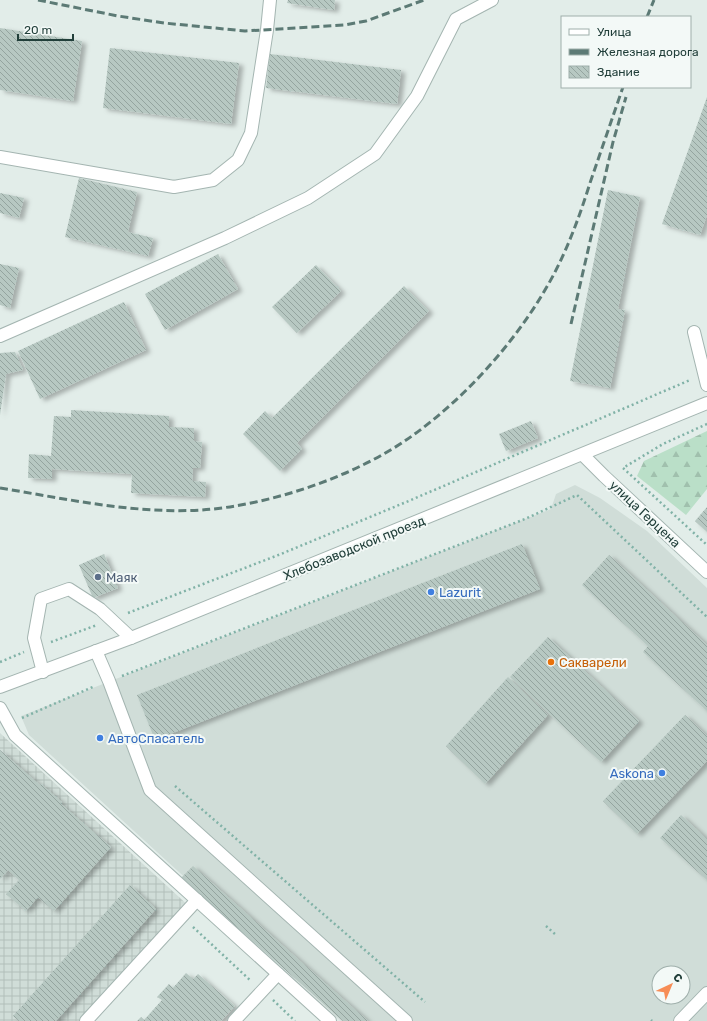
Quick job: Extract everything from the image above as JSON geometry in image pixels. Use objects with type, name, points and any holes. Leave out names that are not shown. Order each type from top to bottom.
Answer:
[{"type":"street","points":[[0,157],[174,187],[213,180],[238,160],[251,133],[267,30],[270,0]]},
{"type":"street","points":[[0,336],[225,238],[308,198],[375,154],[417,96],[456,19],[492,0]]},
{"type":"street","points":[[694,332],[706,379]]},
{"type":"street","name":"Хлебозаводской проезд","points":[[0,687],[131,638],[583,455],[707,403]]},
{"type":"street","name":"улица Герцена","points":[[583,455],[707,572]]},
{"type":"street","points":[[42,672],[34,638],[41,600],[69,589],[100,610],[131,638]]},
{"type":"street","points":[[96,651],[109,680],[150,790],[406,1021]]},
{"type":"street","points":[[0,708],[15,735],[330,1021]]},
{"type":"street","points":[[86,1021],[197,900]]},
{"type":"street","points":[[234,1021],[278,974]]},
{"type":"street","points":[[680,1021],[707,992]]},
{"type":"path","points":[[0,662],[281,554],[526,451],[706,379]]},
{"type":"path","points":[[707,424],[663,444],[623,468],[707,545]]},
{"type":"path","points":[[9,724],[109,680],[518,522],[577,495],[707,617]]},
{"type":"path","points":[[175,786],[425,1002]]},
{"type":"path","points":[[182,918],[295,1021]]},
{"type":"path","points":[[546,926],[556,935]]},
{"type":"shaded area","points":[[575,485],[600,498],[647,531],[707,588],[707,1021],[342,1021],[29,735],[21,716],[551,509],[556,494]]},
{"type":"shaded area","points":[[0,733],[191,908],[87,1021],[0,1021]]},
{"type":"green space","points":[[707,431],[707,489],[686,515],[637,476],[644,461]]},
{"type":"building","points":[[288,0],[335,0],[334,10],[287,3]]},
{"type":"building","points":[[0,28],[82,41],[73,101],[0,90]]},
{"type":"building","points":[[110,48],[239,63],[231,124],[103,108]]},
{"type":"building","points":[[270,54],[401,70],[397,104],[266,88]]},
{"type":"building","points":[[707,97],[707,215],[700,235],[662,224]]},
{"type":"building","points":[[79,178],[137,192],[128,232],[153,238],[148,256],[65,237]]},
{"type":"building","points":[[608,190],[640,197],[618,309],[625,310],[610,388],[570,381]]},
{"type":"building","points":[[0,193],[24,198],[19,218],[0,213]]},
{"type":"building","points":[[218,254],[238,289],[165,330],[145,294]]},
{"type":"building","points":[[0,264],[19,268],[10,308],[0,305]]},
{"type":"building","points":[[316,265],[341,291],[297,333],[272,307]]},
{"type":"building","points":[[404,286],[429,311],[297,443],[302,449],[280,471],[243,434],[265,411],[272,418]]},
{"type":"building","points":[[124,302],[146,350],[40,399],[18,351]]},
{"type":"building","points":[[15,352],[23,370],[6,374],[0,415],[0,353]]},
{"type":"building","points":[[71,410],[169,416],[169,427],[194,428],[194,441],[202,442],[200,468],[193,468],[192,481],[206,482],[205,497],[131,493],[132,474],[52,469],[52,479],[28,478],[29,454],[51,456],[54,416],[71,417]]},
{"type":"building","points":[[531,421],[538,438],[506,451],[499,434]]},
{"type":"building","points":[[707,507],[707,532],[695,521]]},
{"type":"building","points":[[522,544],[540,589],[155,740],[137,695]]},
{"type":"building","points":[[104,554],[118,588],[93,598],[79,565]]},
{"type":"building","points":[[609,555],[707,645],[707,711],[643,652],[648,646],[582,585]]},
{"type":"building","points":[[548,637],[639,721],[601,762],[510,677]]},
{"type":"building","points":[[508,677],[548,715],[485,784],[446,746]]},
{"type":"building","points":[[685,715],[707,736],[707,761],[637,834],[603,801]]},
{"type":"building","points":[[0,750],[62,802],[60,803],[111,847],[54,911],[38,897],[26,911],[6,894],[19,880],[8,870],[0,879]]},
{"type":"building","points":[[681,815],[707,839],[707,880],[660,838]]},
{"type":"building","points":[[193,866],[368,1021],[343,1021],[181,878]]},
{"type":"building","points":[[130,885],[156,909],[56,1021],[19,1021],[13,1016]]},
{"type":"building","points":[[186,973],[193,979],[198,974],[235,1006],[221,1021],[137,1021],[141,1017],[144,1020],[162,1000],[157,997],[169,984],[173,988]]},
{"type":"railway","points":[[38,0],[118,16],[164,23],[245,31],[345,25],[366,21],[424,0]]},
{"type":"railway","points":[[647,16],[654,0]]},
{"type":"railway","points":[[0,488],[126,508],[177,511],[229,507],[284,495],[339,476],[365,464],[412,436],[454,402],[492,363],[510,342],[541,297],[565,252],[574,230],[623,88]]},
{"type":"railway","points":[[571,324],[613,142],[626,97]]},
{"type":"place","name":"Маяк","points":[[98,577]]},
{"type":"place","name":"Lazurit","points":[[431,592]]},
{"type":"place","name":"Сакварели","points":[[551,662]]},
{"type":"place","name":"АвтоСпасатель","points":[[100,738]]},
{"type":"place","name":"Askona","points":[[662,773]]}]
